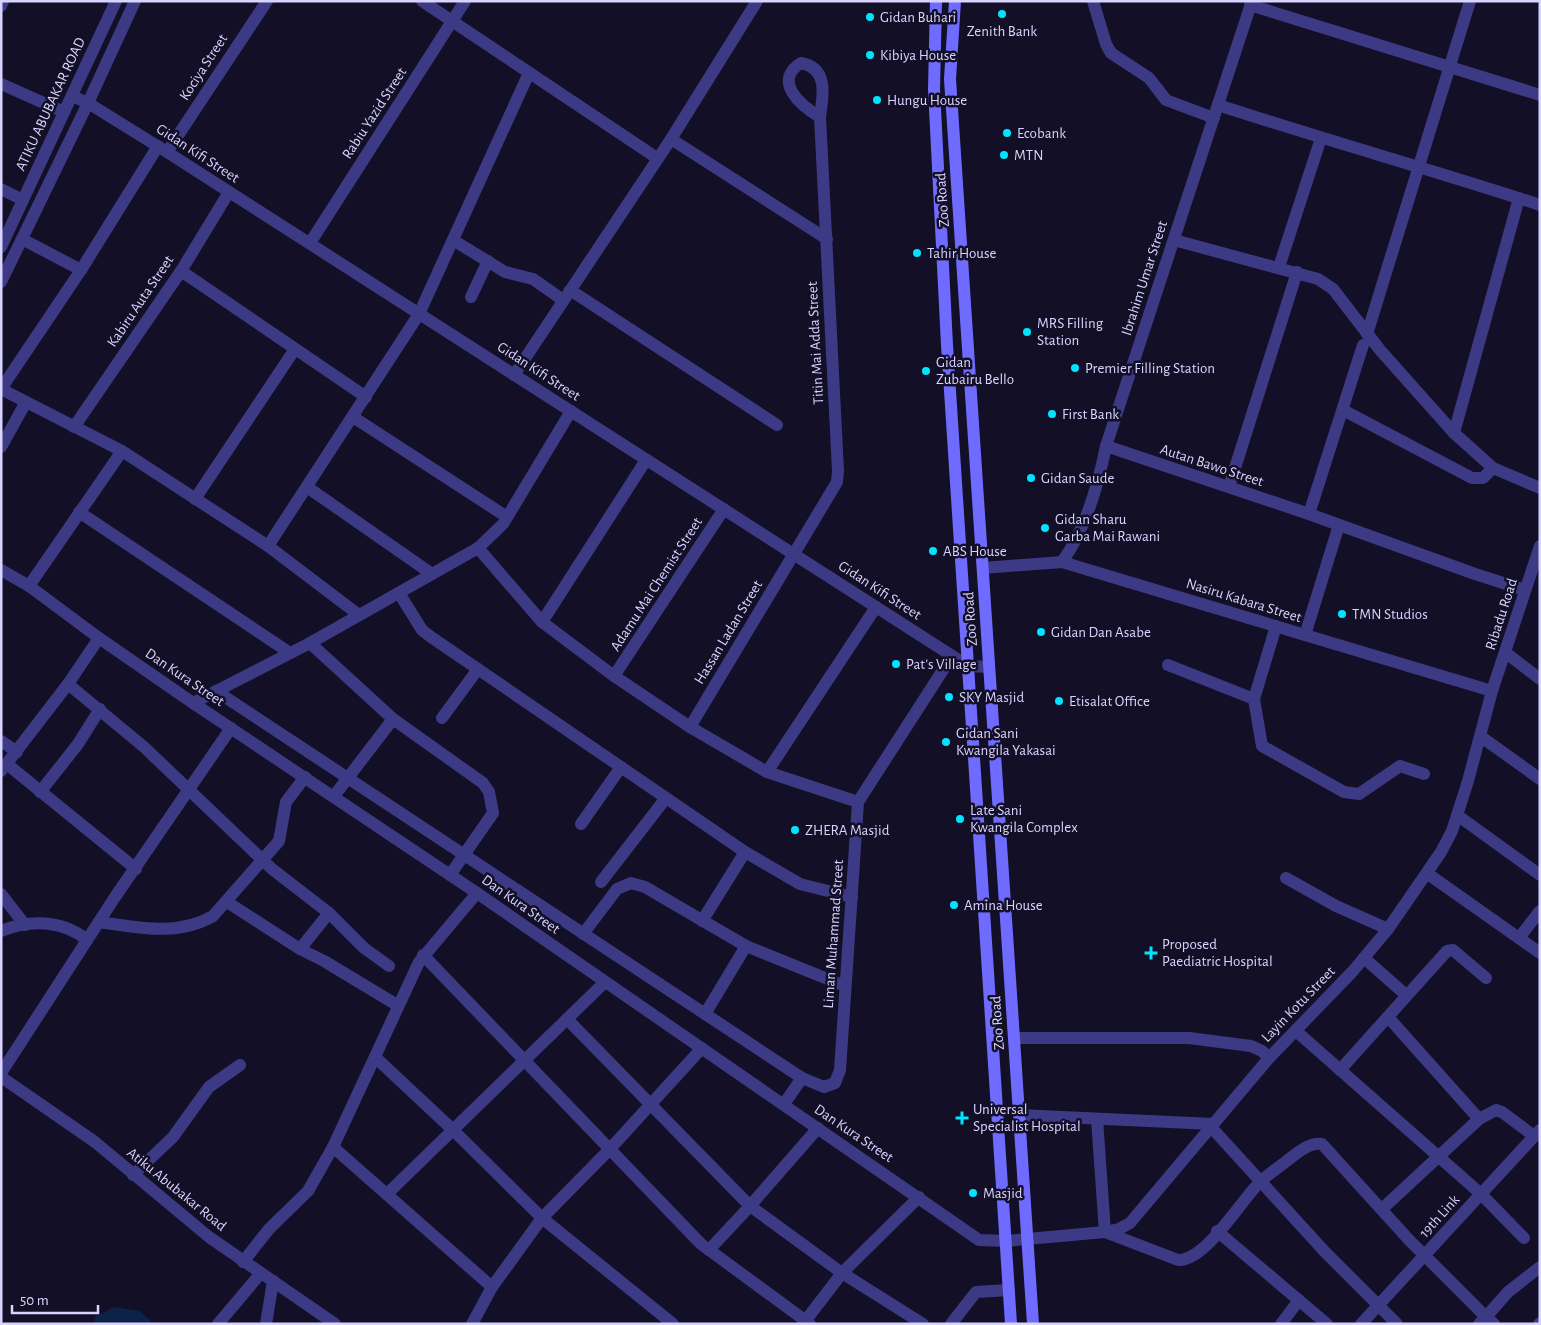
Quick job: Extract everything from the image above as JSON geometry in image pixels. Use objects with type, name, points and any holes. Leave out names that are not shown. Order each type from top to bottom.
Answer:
[{"type":"main road","name":"Zoo Road","points":[[936,1],[934,89],[947,345],[1011,1324]]},
{"type":"main road","name":"Zoo Road","points":[[955,1],[950,79],[1033,1324]]},
{"type":"street","points":[[1,6],[3,1]]},
{"type":"street","name":"ATIKU ABUBAKAR ROAD","points":[[1,247],[116,1]]},
{"type":"street","points":[[1,282],[135,1]]},
{"type":"street","name":"Kociya Street","points":[[1,389],[163,149],[267,1]]},
{"type":"street","points":[[422,1],[657,158]]},
{"type":"street","name":"Rabiu Yazid Street","points":[[310,244],[465,1]]},
{"type":"street","points":[[514,375],[671,139],[757,1]]},
{"type":"street","points":[[1093,1],[1106,44],[1111,53],[1149,78],[1166,100],[1214,118]]},
{"type":"street","points":[[1309,514],[1470,1]]},
{"type":"street","points":[[1251,3],[1540,95]]},
{"type":"street","name":"Ibrahim Umar Street","points":[[1062,562],[1074,545],[1099,478],[1106,446],[1251,3]]},
{"type":"street","points":[[268,546],[419,314],[529,72]]},
{"type":"street","points":[[1,84],[64,112]]},
{"type":"street","name":"Gidan Kifi Street","points":[[72,96],[88,103],[163,149],[968,666],[989,667]]},
{"type":"street","points":[[1218,105],[1321,138],[1419,165],[1540,205]]},
{"type":"street","name":"Titin Mai Adda Street","points":[[794,555],[836,482],[838,471],[820,117]]},
{"type":"street","points":[[1278,267],[1321,138]]},
{"type":"street","points":[[671,139],[827,239]]},
{"type":"street","points":[[1,189],[23,200]]},
{"type":"street","name":"Kabiru Auta Street","points":[[74,427],[181,271],[230,192]]},
{"type":"street","points":[[1454,433],[1519,198]]},
{"type":"street","points":[[22,238],[81,270]]},
{"type":"street","points":[[453,240],[513,275],[530,278],[567,295],[777,425]]},
{"type":"street","points":[[1174,240],[1297,272],[1318,279],[1333,289],[1365,340],[1454,433],[1493,468],[1540,488]]},
{"type":"street","points":[[471,297],[488,261]]},
{"type":"street","points":[[181,271],[366,397]]},
{"type":"street","points":[[1229,487],[1297,272]]},
{"type":"street","points":[[196,500],[295,349]]},
{"type":"street","points":[[1,389],[122,450],[268,546],[359,615]]},
{"type":"street","points":[[1,447],[26,402]]},
{"type":"street","points":[[1343,410],[1472,478],[1483,478],[1493,468]]},
{"type":"street","points":[[193,703],[310,643],[478,548],[496,533],[571,411]]},
{"type":"street","points":[[353,417],[507,516]]},
{"type":"street","name":"Autan Bawo Street","points":[[1106,446],[1309,514],[1525,590]]},
{"type":"street","points":[[29,586],[122,450]]},
{"type":"street","points":[[542,622],[646,460]]},
{"type":"street","points":[[307,487],[432,574]]},
{"type":"street","name":"Adamu Mai Chemist Street","points":[[614,676],[724,510]]},
{"type":"street","points":[[79,512],[290,653]]},
{"type":"street","points":[[1305,635],[1339,525]]},
{"type":"street","name":"Ribadu Road","points":[[1492,692],[1540,546]]},
{"type":"street","points":[[478,548],[542,622],[614,676],[690,727],[767,772],[858,802]]},
{"type":"street","name":"Hassan Ladan Street","points":[[690,727],[794,555]]},
{"type":"street","name":"Nasiru Kabara Street","points":[[983,568],[1062,562],[1492,692]]},
{"type":"street","name":"Dan Kura Street","points":[[1,570],[29,586],[99,638],[193,703],[477,892],[604,982],[919,1197],[978,1240],[1028,1240]]},
{"type":"street","points":[[399,593],[422,630],[745,852],[800,884],[852,897]]},
{"type":"street","points":[[767,772],[876,607]]},
{"type":"street","points":[[1276,626],[1254,698],[1262,746],[1344,792],[1359,794],[1400,766],[1424,774]]},
{"type":"street","points":[[99,638],[68,684],[4,768],[40,792],[136,869]]},
{"type":"street","points":[[310,643],[393,719],[483,784],[489,792],[493,813],[450,875]]},
{"type":"street","points":[[1506,653],[1540,679]]},
{"type":"street","name":"Liman Muhammad Street","points":[[802,1078],[824,1087],[835,1083],[840,1070],[858,802],[952,656]]},
{"type":"street","points":[[1168,665],[1254,698]]},
{"type":"street","points":[[442,718],[478,669]]},
{"type":"street","points":[[68,684],[100,709],[190,789],[287,881],[329,913],[364,948],[389,966]]},
{"type":"street","points":[[216,691],[802,1078],[784,1104]]},
{"type":"street","name":"Layin Kotu Street","points":[[1028,1240],[1105,1232],[1119,1229],[1130,1223],[1269,1058],[1364,958],[1388,929],[1428,874],[1452,831],[1492,692]]},
{"type":"street","points":[[40,792],[78,744],[100,709]]},
{"type":"street","points":[[334,796],[393,719]]},
{"type":"street","points":[[1,1073],[98,922],[231,728]]},
{"type":"street","points":[[1480,736],[1540,779]]},
{"type":"street","points":[[1,741],[17,752]]},
{"type":"street","points":[[581,824],[621,768]]},
{"type":"street","points":[[98,922],[165,930],[207,920],[227,902],[262,858],[281,838],[286,802],[306,777]]},
{"type":"street","points":[[601,882],[666,798]]},
{"type":"street","points":[[1457,815],[1540,875]]},
{"type":"street","points":[[702,920],[745,852]]},
{"type":"street","points":[[1428,874],[1540,953]]},
{"type":"street","points":[[1286,878],[1336,906],[1388,929]]},
{"type":"street","points":[[583,934],[617,889],[631,883],[645,887],[746,946],[846,986]]},
{"type":"street","points":[[243,1262],[269,1229],[308,1191],[333,1147],[397,1005],[423,956],[477,892]]},
{"type":"street","points":[[1,894],[25,925]]},
{"type":"street","points":[[227,902],[300,949],[324,961],[397,1005]]},
{"type":"street","points":[[1519,938],[1540,911]]},
{"type":"street","points":[[300,949],[329,913]]},
{"type":"street","points":[[1,931],[25,925],[56,924],[77,931],[87,940]]},
{"type":"street","points":[[705,1014],[746,946]]},
{"type":"street","points":[[1340,1070],[1444,952],[1453,950],[1486,978]]},
{"type":"street","points":[[423,956],[708,1250],[806,1323],[842,1273],[919,1197]]},
{"type":"street","points":[[1364,958],[1406,996]]},
{"type":"street","points":[[387,1194],[604,982]]},
{"type":"street","points":[[1388,1017],[1480,1118]]},
{"type":"street","points":[[567,1019],[750,1206],[842,1273],[923,1324]]},
{"type":"street","points":[[1296,1031],[1481,1194],[1524,1238]]},
{"type":"street","points":[[1014,1038],[1190,1038],[1251,1046],[1262,1051],[1269,1058]]},
{"type":"street","points":[[472,1324],[492,1287],[542,1218],[609,1150],[702,1048]]},
{"type":"street","points":[[375,1057],[453,1130],[542,1218],[673,1324]]},
{"type":"street","points":[[133,1175],[173,1137],[209,1087],[240,1065]]},
{"type":"street","name":"Atiku Abubakar Road","points":[[1,1077],[71,1124],[243,1262],[335,1324]]},
{"type":"street","points":[[1382,1209],[1480,1118],[1496,1110],[1538,1131]]},
{"type":"street","points":[[1019,1115],[1212,1126],[1260,1182],[1325,1252],[1397,1324]]},
{"type":"street","points":[[1098,1119],[1105,1232],[1178,1260],[1186,1260],[1196,1254],[1260,1182],[1296,1154],[1315,1143],[1322,1144],[1486,1322],[1508,1292],[1540,1267]]},
{"type":"street","points":[[708,1250],[750,1206],[818,1128]]},
{"type":"street","name":"19th Link","points":[[1361,1324],[1538,1131]]},
{"type":"street","points":[[333,1147],[492,1287]]},
{"type":"street","points":[[1217,1232],[1327,1324]]},
{"type":"street","points":[[218,1324],[261,1274]]},
{"type":"street","points":[[266,1324],[273,1281]]},
{"type":"street","points":[[951,1324],[976,1292],[1009,1290]]},
{"type":"street","points":[[1281,1324],[1299,1300]]},
{"type":"water","points":[[114,1307],[140,1311],[154,1324],[94,1324],[95,1317]]},
{"type":"place","name":"Zenith Bank","points":[[1002,14]]},
{"type":"place","name":"Gidan Buhari","points":[[870,17]]},
{"type":"place","name":"Kibiya House","points":[[870,55]]},
{"type":"place","name":"Hungu House","points":[[877,100]]},
{"type":"place","name":"Ecobank","points":[[1007,133]]},
{"type":"place","name":"MTN","points":[[1004,155]]},
{"type":"place","name":"Tahir House","points":[[917,253]]},
{"type":"place","name":"MRS Filling Station","points":[[1027,332]]},
{"type":"place","name":"Premier Filling Station","points":[[1075,368]]},
{"type":"place","name":"Gidan Zubairu Bello","points":[[926,371]]},
{"type":"place","name":"First Bank","points":[[1052,414]]},
{"type":"place","name":"Gidan Saude","points":[[1031,478]]},
{"type":"place","name":"Gidan Sharu Garba Mai Rawani","points":[[1045,528]]},
{"type":"place","name":"ABS House","points":[[933,551]]},
{"type":"place","name":"TMN Studios","points":[[1342,614]]},
{"type":"place","name":"Gidan Dan Asabe","points":[[1041,632]]},
{"type":"place","name":"Pat's Village","points":[[896,664]]},
{"type":"place","name":"SKY Masjid","points":[[949,697]]},
{"type":"place","name":"Etisalat Office","points":[[1059,701]]},
{"type":"place","name":"Gidan Sani Kwangila Yakasai","points":[[946,742]]},
{"type":"place","name":"Late Sani Kwangila Complex","points":[[960,819]]},
{"type":"place","name":"ZHERA Masjid","points":[[795,830]]},
{"type":"place","name":"Amina House","points":[[954,905]]},
{"type":"place","name":"Proposed Paediatric Hospital","points":[[1151,953]]},
{"type":"place","name":"Universal Specialist Hospital","points":[[962,1118]]},
{"type":"place","name":"Masjid","points":[[973,1193]]}]
